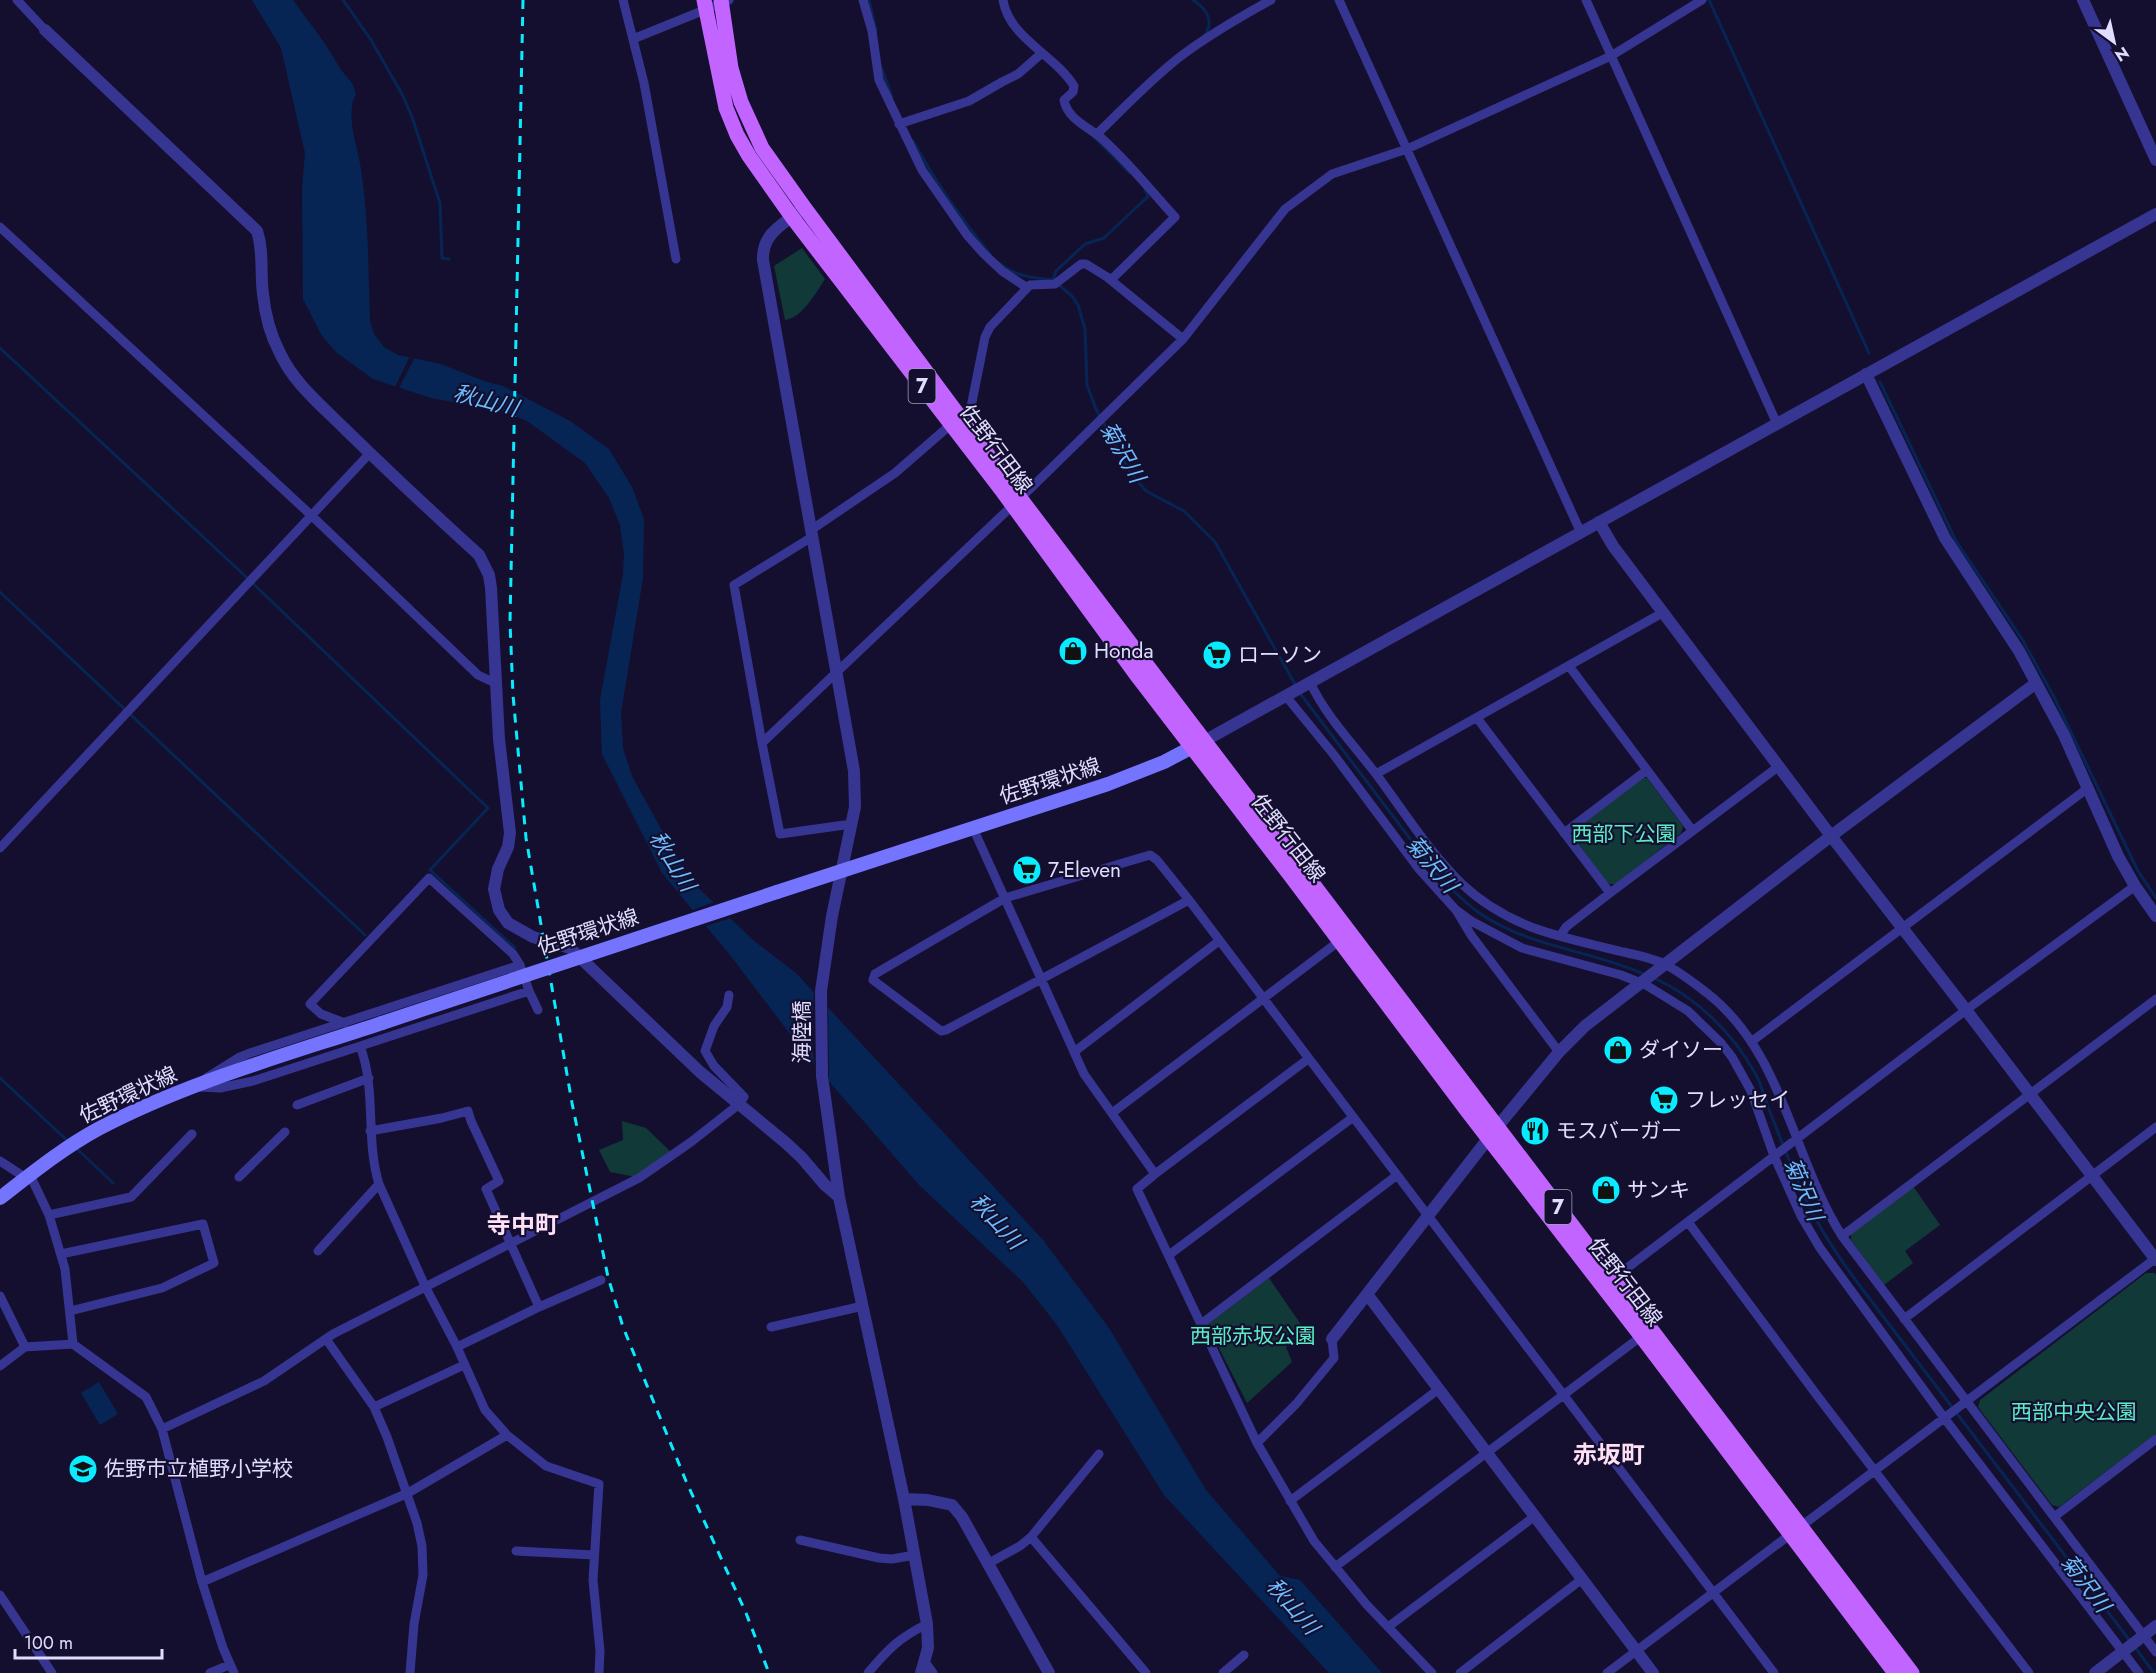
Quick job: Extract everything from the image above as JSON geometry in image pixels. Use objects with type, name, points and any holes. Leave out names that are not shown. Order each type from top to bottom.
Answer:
[{"type":"main road","name":"佐野行田線","points":[[724,1],[731,68],[741,102],[762,148],[956,422]]},
{"type":"main road","name":"佐野行田線","points":[[705,5],[717,73],[729,117],[749,156],[792,217],[1206,740],[1345,937]]},
{"type":"main road","name":"佐野行田線","points":[[1016,501],[1192,748],[1345,937],[1646,1333],[1795,1530],[1895,1673]]},
{"type":"main road","name":"佐野環状線","points":[[0,1198],[96,1130],[156,1101],[382,1023],[1108,784],[1138,773],[1206,740]]},
{"type":"main road","name":"佐野行田線","points":[[1795,1530],[1912,1673]]},
{"type":"street","points":[[17,0],[45,30],[257,231],[262,252],[262,293],[269,325],[278,351],[290,370],[309,393],[370,453],[479,555],[485,566],[491,588],[495,683],[510,832],[508,847],[498,869],[494,889],[499,910],[508,923],[533,936],[570,948],[677,1052],[786,1143],[839,1197]]},
{"type":"street","points":[[623,0],[644,83],[676,259]]},
{"type":"street","points":[[863,0],[872,31],[879,81],[922,170],[967,235],[993,264],[1026,287]]},
{"type":"street","points":[[1003,0],[1010,19],[1066,75],[1074,86],[1073,92],[1064,100],[1066,108],[1137,174],[1175,218],[1114,277],[1110,279],[1107,277]]},
{"type":"street","points":[[1097,135],[1180,57],[1209,36],[1271,0]]},
{"type":"street","points":[[1339,0],[1544,456],[1581,533]]},
{"type":"street","points":[[1586,0],[1777,424]]},
{"type":"street","points":[[762,743],[1183,339],[1281,213],[1332,174],[1407,149],[1611,56],[1702,0]]},
{"type":"street","points":[[2083,0],[2156,160]]},
{"type":"street","points":[[633,39],[705,5],[724,1]]},
{"type":"street","points":[[899,124],[969,101],[1018,75],[1042,53]]},
{"type":"street","name":"海陸橋","points":[[804,207],[774,231],[764,243],[763,260],[854,771],[855,807],[821,991],[820,1041],[824,1102],[839,1197],[904,1499],[927,1624],[928,1648],[923,1668]]},
{"type":"street","points":[[1206,740],[2156,214]]},
{"type":"street","points":[[0,227],[312,516],[478,675],[495,683]]},
{"type":"street","points":[[852,824],[780,834],[734,585],[811,534],[896,473],[971,407],[985,337],[990,327],[1026,287],[1058,282],[1081,264],[1086,264],[1107,277],[1183,339]]},
{"type":"street","points":[[1866,374],[1944,538],[2019,651],[2064,735],[2118,856],[2156,916]]},
{"type":"street","points":[[0,848],[370,453]]},
{"type":"street","points":[[1599,522],[1613,546],[1831,837],[2156,1259],[1607,1673]]},
{"type":"street","points":[[1376,774],[1664,612]]},
{"type":"street","points":[[1569,666],[1692,830]]},
{"type":"street","points":[[1307,683],[1437,855],[1461,883],[1488,905],[1532,927],[1663,966],[1708,994],[1751,1042],[1773,1079],[1793,1142],[1830,1218],[1965,1404],[2156,1652]]},
{"type":"street","points":[[1257,1443],[1296,1404],[1334,1358],[1332,1339],[1493,1132],[1559,1052],[1585,1026],[2036,683]]},
{"type":"street","points":[[1288,694],[1419,869],[1456,910],[1559,1052]]},
{"type":"street","points":[[1477,718],[1610,893]]},
{"type":"street","points":[[1560,936],[1566,927],[1779,766]]},
{"type":"street","points":[[1564,833],[1647,770]]},
{"type":"street","points":[[1751,1042],[2088,788]]},
{"type":"street","points":[[973,828],[1084,1074],[1155,1174]]},
{"type":"street","points":[[1189,900],[946,1030],[941,1031],[873,980],[875,974],[1005,898],[1150,855],[1157,860],[1189,900],[1774,1673]]},
{"type":"street","points":[[345,1023],[321,1014],[310,1004],[429,878],[513,954],[520,965],[538,1010]]},
{"type":"street","points":[[1607,1283],[1966,1010],[2135,886]]},
{"type":"street","points":[[1456,910],[1471,921],[1521,948],[1642,982],[1688,1011],[1707,1028],[1732,1057],[1751,1091],[1801,1216],[1820,1248],[2139,1673]]},
{"type":"street","points":[[495,936],[508,923]]},
{"type":"street","points":[[1113,1113],[1345,937]]},
{"type":"street","points":[[1074,1052],[1219,941]]},
{"type":"street","points":[[195,1087],[238,1058],[520,965]]},
{"type":"street","points":[[195,1087],[220,1088],[252,1081],[530,991]]},
{"type":"street","points":[[162,1429],[264,1381],[326,1339],[425,1286],[639,1178],[691,1142],[738,1105],[744,1097],[714,1065],[705,1051],[714,1026],[727,1007],[729,995]]},
{"type":"street","points":[[1842,1236],[2156,999]]},
{"type":"street","points":[[360,1046],[369,1078],[370,1131],[374,1169],[379,1184],[485,1410],[507,1434],[546,1466],[599,1484],[593,1580],[600,1651],[599,1673]]},
{"type":"street","points":[[1308,1059],[1137,1189],[1257,1443],[1314,1541],[1335,1568],[1432,1673]]},
{"type":"street","points":[[297,1105],[369,1078]]},
{"type":"street","points":[[370,1131],[468,1111],[499,1181],[486,1189],[539,1307]]},
{"type":"street","points":[[1169,1255],[1352,1118]]},
{"type":"street","points":[[1904,1319],[2156,1127]]},
{"type":"street","points":[[239,1177],[285,1132]]},
{"type":"street","points":[[49,1215],[131,1197],[192,1134]]},
{"type":"street","points":[[0,1161],[28,1176],[49,1215],[65,1269],[73,1344]]},
{"type":"street","points":[[1201,1324],[1396,1176]]},
{"type":"street","points":[[318,1251],[379,1184]]},
{"type":"street","points":[[1688,1222],[2029,1673]]},
{"type":"street","points":[[61,1254],[203,1224],[214,1263],[162,1288],[70,1311]]},
{"type":"street","points":[[457,1347],[601,1280]]},
{"type":"street","points":[[1367,1294],[1653,1673]]},
{"type":"street","points":[[0,1296],[25,1347]]},
{"type":"street","points":[[771,1327],[863,1306]]},
{"type":"street","points":[[1335,1568],[1646,1333]]},
{"type":"street","points":[[326,1339],[374,1407],[408,1494],[422,1546],[423,1575],[414,1624],[410,1673]]},
{"type":"street","points":[[0,1366],[25,1347],[73,1344],[146,1397],[162,1429],[202,1582],[232,1669],[210,1673]]},
{"type":"street","points":[[374,1407],[464,1365]]},
{"type":"street","points":[[1290,1501],[1439,1389]]},
{"type":"street","points":[[202,1582],[408,1494],[507,1434]]},
{"type":"street","points":[[2054,1517],[2156,1439]]},
{"type":"street","points":[[989,1563],[1020,1546],[1031,1537],[1099,1454]]},
{"type":"street","points":[[904,1499],[928,1500],[952,1505],[962,1517],[989,1563],[1049,1673]]},
{"type":"street","points":[[1388,1627],[1535,1516]]},
{"type":"street","points":[[1031,1537],[1146,1673]]},
{"type":"street","points":[[800,1540],[879,1558],[915,1556]]},
{"type":"street","points":[[516,1551],[594,1555]]},
{"type":"street","points":[[1460,1673],[1582,1579]]},
{"type":"street","points":[[0,1595],[52,1673]]},
{"type":"street","points":[[868,1673],[889,1648],[903,1637],[927,1624]]},
{"type":"street","points":[[2095,1673],[2156,1626]]},
{"type":"street","points":[[1223,1673],[1244,1655]]},
{"type":"street","points":[[923,1668],[933,1673]]},
{"type":"green space","points":[[802,248],[825,279],[803,310],[785,320],[774,266]]},
{"type":"green space","name":"西部下公園","points":[[1642,778],[1647,778],[1683,826],[1681,833],[1616,884],[1608,884],[1572,835],[1572,831]]},
{"type":"green space","points":[[622,1121],[646,1128],[671,1152],[636,1177],[610,1172],[599,1150],[623,1140]]},
{"type":"green space","points":[[1913,1186],[1940,1225],[1905,1251],[1913,1263],[1884,1285],[1851,1240],[1851,1233]]},
{"type":"green space","name":"西部中央公園","points":[[2146,1273],[2156,1275],[2156,1434],[2059,1507],[2052,1505],[1978,1407],[1980,1400]]},
{"type":"green space","name":"西部赤坂公園","points":[[1269,1278],[1304,1329],[1286,1347],[1292,1362],[1247,1403],[1207,1325]]},
{"type":"water","name":"秋山川","points":[[252,0],[293,0],[352,83],[356,94],[352,109],[352,126],[359,158],[366,219],[370,321],[374,334],[384,347],[398,355],[441,364],[503,386],[570,421],[609,449],[632,487],[644,519],[643,578],[621,713],[623,748],[632,776],[688,878],[753,940],[796,973],[1043,1240],[1109,1328],[1206,1490],[1280,1576],[1300,1580],[1382,1673],[1329,1673],[1164,1495],[1057,1325],[1023,1282],[920,1186],[806,1055],[730,955],[662,873],[602,754],[600,700],[623,574],[624,554],[620,525],[609,498],[585,463],[527,421],[503,411],[431,398],[373,379],[337,353],[322,336],[303,299],[302,189],[305,153],[281,48]]},
{"type":"water","points":[[99,1382],[118,1414],[100,1425],[81,1393]]},
{"type":"pier","points":[[411,354],[416,355],[398,390],[394,389]]},
{"type":"pier","points":[[717,901],[734,917],[703,927],[690,911]]},
{"type":"pier","points":[[814,988],[828,1003],[829,1086],[814,1069],[812,1038]]},
{"type":"waterway","points":[[343,0],[371,40],[403,96],[412,117],[440,203],[442,258],[449,259]]},
{"type":"waterway","points":[[869,0],[876,30]]},
{"type":"waterway","name":"菊沢川","points":[[1193,0],[1208,16],[1209,25],[1205,35]]},
{"type":"waterway","points":[[1709,0],[1869,353]]},
{"type":"waterway","points":[[882,69],[892,97]]},
{"type":"waterway","name":"菊沢川","points":[[1094,137],[1130,173]]},
{"type":"waterway","points":[[913,141],[948,199],[990,254]]},
{"type":"waterway","name":"菊沢川","points":[[1145,189],[1148,197],[1104,238],[1085,244],[1056,271],[1053,280],[1072,296],[1078,305],[1085,329],[1087,385],[1096,409],[1130,472],[1146,491],[1184,511],[1215,542],[1296,686]]},
{"type":"waterway","points":[[999,263],[1018,274],[1053,280]]},
{"type":"waterway","points":[[0,348],[242,573],[488,808],[430,870],[515,948]]},
{"type":"waterway","points":[[1880,382],[1956,541],[2022,639],[2053,695],[2138,871],[2156,898]]},
{"type":"waterway","points":[[0,592],[365,935]]},
{"type":"waterway","name":"菊沢川","points":[[1299,692],[1436,873],[1469,905],[1500,925],[1520,934],[1646,975]]},
{"type":"waterway","name":"菊沢川","points":[[1652,977],[1683,994],[1711,1017],[1746,1058],[1759,1081],[1807,1201],[1835,1251],[2130,1641]]},
{"type":"waterway","points":[[0,1078],[70,1143]]},
{"type":"waterway","points":[[75,1147],[113,1183]]},
{"type":"waterway","name":"菊沢川","points":[[2134,1646],[2154,1673]]},
{"type":"railway","points":[[523,0],[510,622],[513,695],[526,838],[572,1103],[608,1277],[623,1327],[686,1481],[746,1613],[769,1673]]},
{"type":"place","name":"Honda","points":[[1073,651]]},
{"type":"place","name":"ローソン","points":[[1217,655]]},
{"type":"place","name":"7-Eleven","points":[[1027,870]]},
{"type":"place","name":"ダイソー","points":[[1618,1050]]},
{"type":"place","name":"フレッセイ","points":[[1664,1100]]},
{"type":"place","name":"モスバーガー","points":[[1535,1131]]},
{"type":"place","name":"サンキ","points":[[1606,1190]]},
{"type":"place","name":"佐野市立植野小学校","points":[[83,1469]]},
{"type":"district","name":"寺中町","points":[[523,1225]]},
{"type":"district","name":"赤坂町","points":[[1609,1455]]}]
